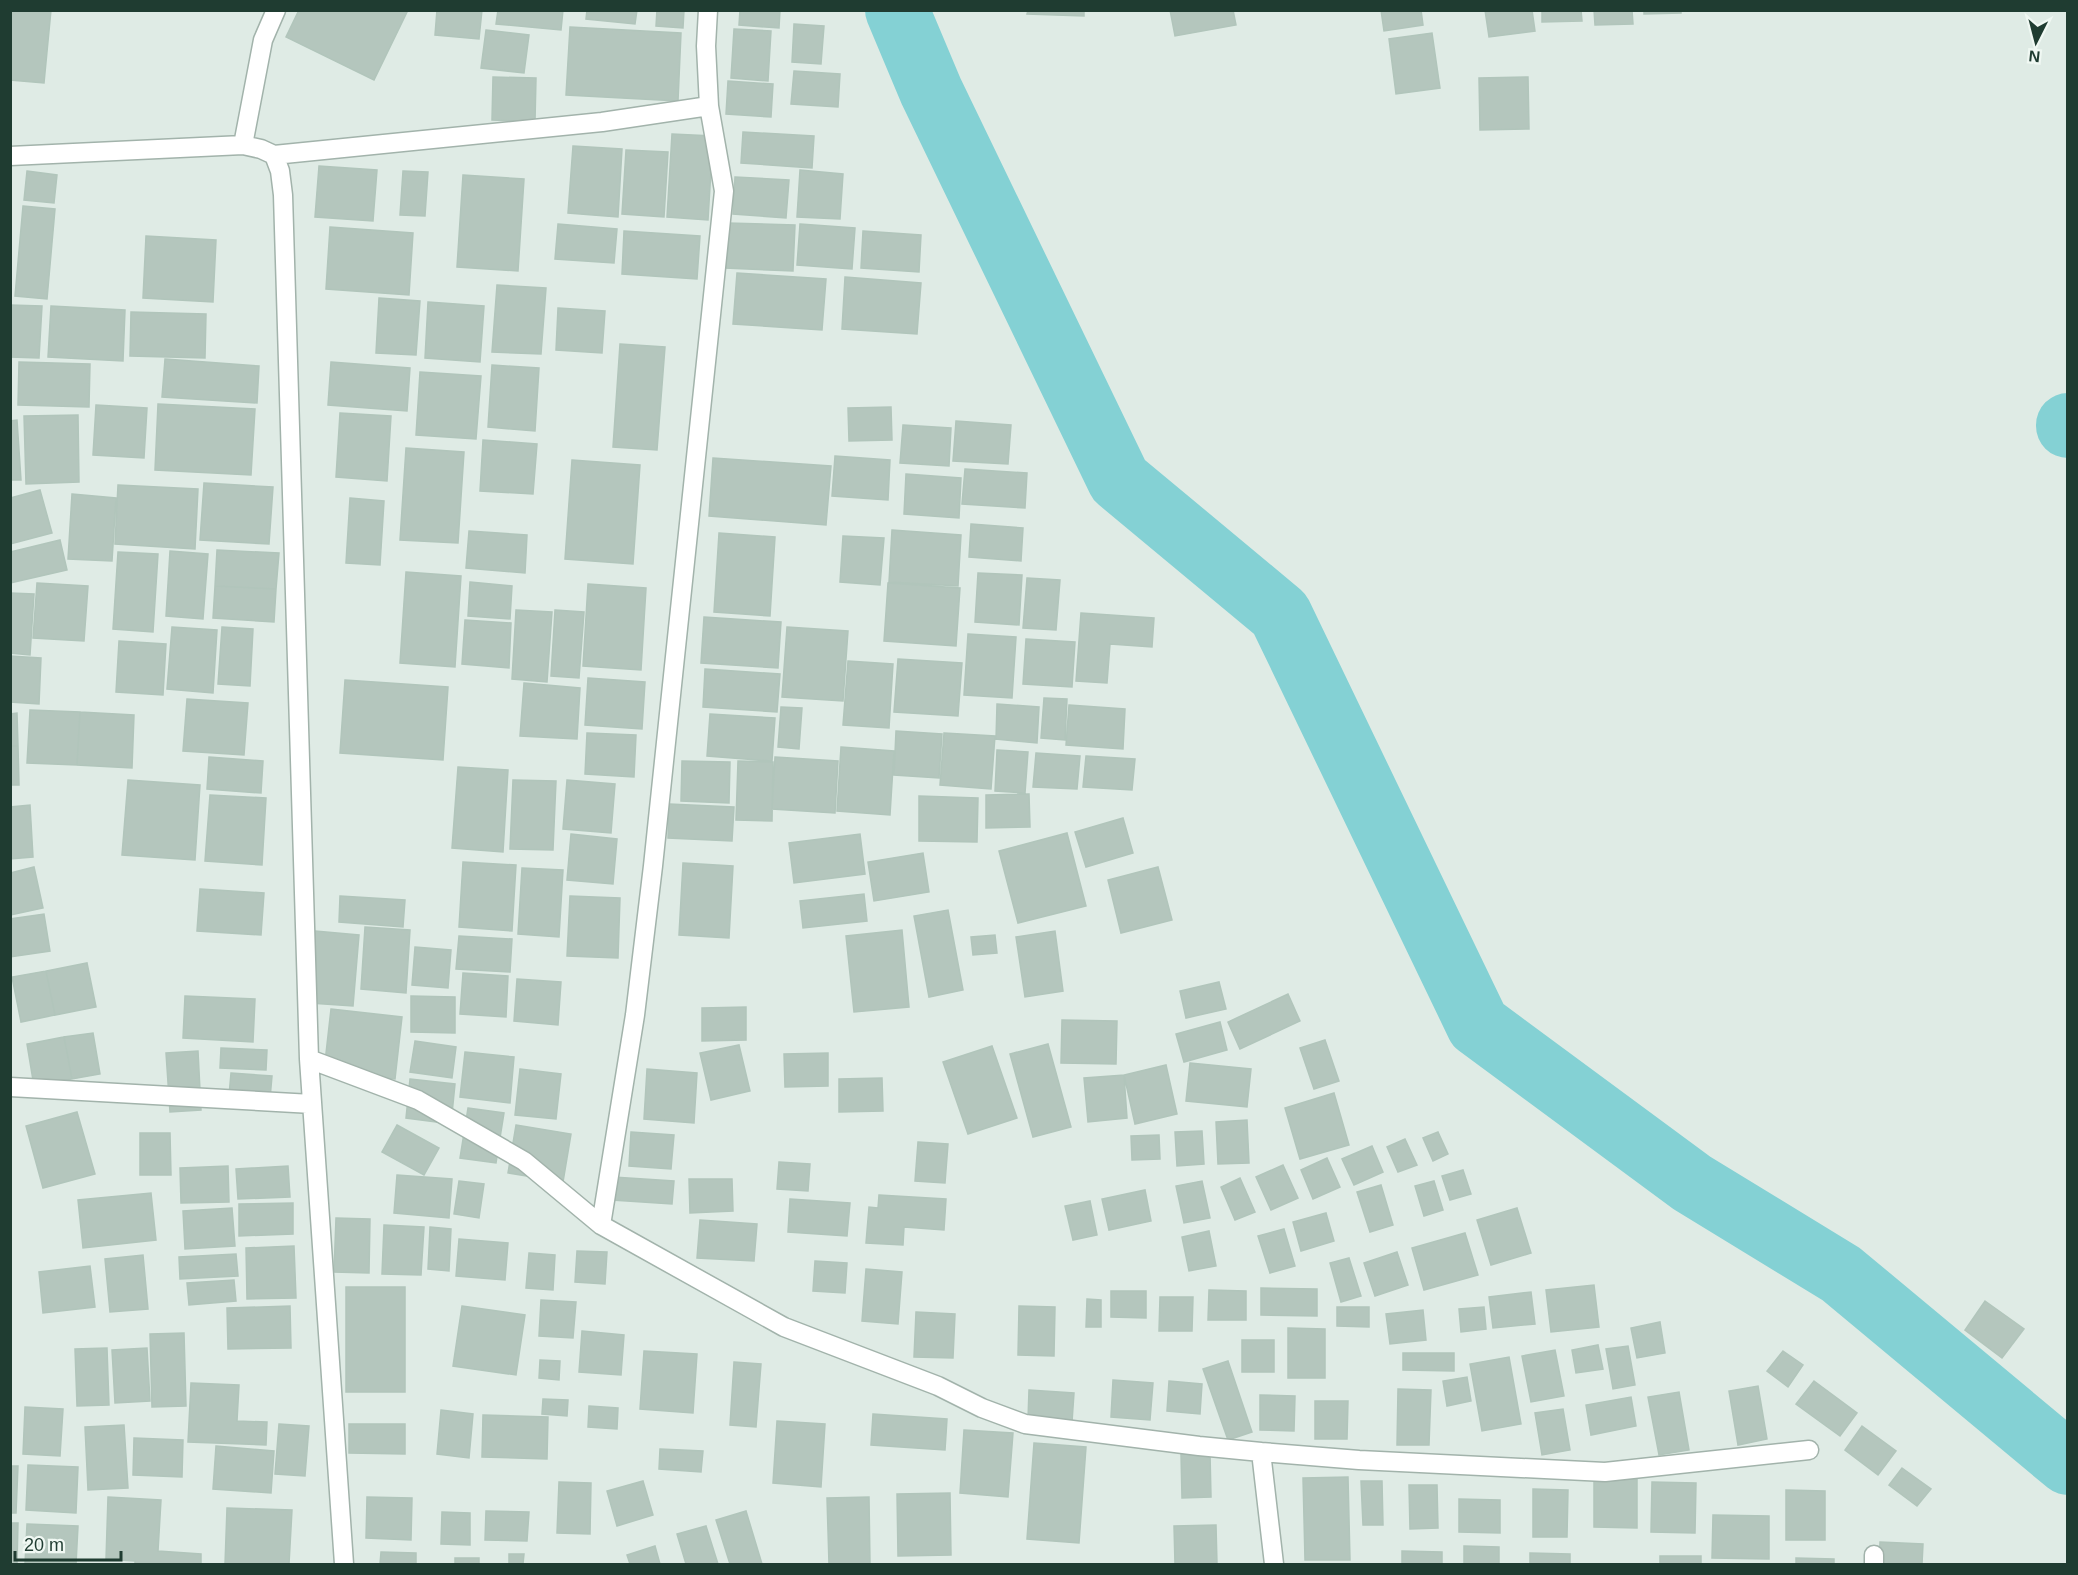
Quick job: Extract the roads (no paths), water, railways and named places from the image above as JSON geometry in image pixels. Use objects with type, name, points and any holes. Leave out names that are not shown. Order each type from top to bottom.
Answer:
[{"type":"street","points":[[243,145],[263,40],[276,10]]},
{"type":"street","points":[[602,1225],[635,1015],[724,191],[709,106],[706,46],[708,10]]},
{"type":"street","points":[[10,156],[243,145],[274,155],[602,122],[709,106]]},
{"type":"street","points":[[274,155],[280,171],[283,195],[309,1059],[344,1564]]},
{"type":"street","points":[[309,1059],[418,1100],[524,1161],[602,1225],[784,1327],[938,1386],[982,1408],[1025,1424],[1261,1452],[1359,1460],[1605,1472],[1809,1450]]},
{"type":"street","points":[[10,1087],[312,1104]]},
{"type":"street","points":[[1261,1452],[1274,1564]]},
{"type":"waterway","points":[[897,10],[931,91],[1119,480],[1280,614],[1478,1025],[1692,1183],[1841,1274],[2068,1463]]}]
